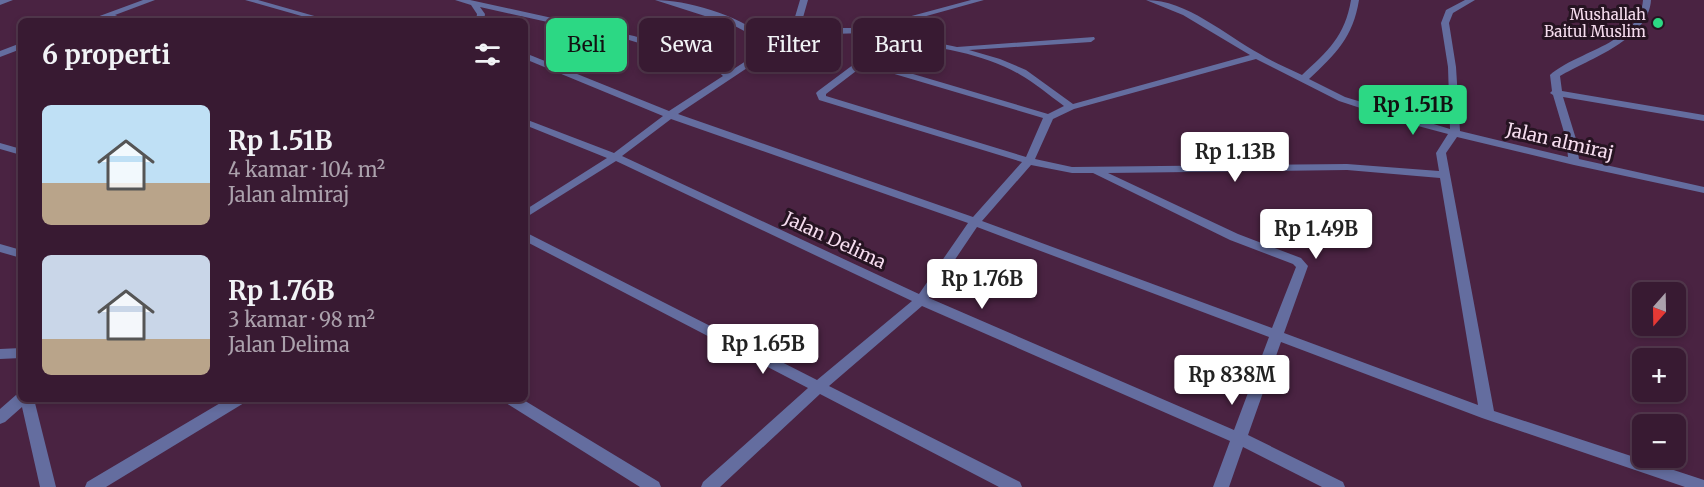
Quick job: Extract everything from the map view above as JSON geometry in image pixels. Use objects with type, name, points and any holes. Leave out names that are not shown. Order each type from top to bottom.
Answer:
[{"type":"street","points":[[0,3],[9,0]]},
{"type":"street","points":[[98,18],[151,0]]},
{"type":"street","points":[[249,0],[317,18]]},
{"type":"street","points":[[459,0],[631,38],[714,63],[727,75]]},
{"type":"street","points":[[659,0],[686,6],[746,29]]},
{"type":"street","points":[[799,18],[804,0]]},
{"type":"street","points":[[912,18],[980,0]]},
{"type":"street","name":"Jalan almiraj","points":[[1150,0],[1186,14],[1257,56],[1342,99],[1406,120],[1574,162],[1704,190]]},
{"type":"street","points":[[1302,80],[1338,47],[1353,19],[1355,0]]},
{"type":"street","points":[[1471,0],[1449,12],[1445,24],[1452,67],[1455,132],[1441,153],[1487,414]]},
{"type":"street","points":[[1574,162],[1574,141],[1555,93],[1555,75],[1626,35],[1641,22],[1648,5],[1647,0]]},
{"type":"street","points":[[474,4],[481,14],[480,18]]},
{"type":"street","points":[[106,15],[116,18]]},
{"type":"street","points":[[953,48],[1091,39]]},
{"type":"street","points":[[944,46],[1021,72],[1071,107]]},
{"type":"street","points":[[1,54],[18,47]]},
{"type":"street","points":[[1,54],[18,58]]},
{"type":"street","points":[[896,72],[1048,117],[1071,107],[1257,56]]},
{"type":"street","points":[[528,57],[670,115],[975,222],[1487,414],[1704,487]]},
{"type":"street","points":[[528,213],[615,157],[670,115],[746,63]]},
{"type":"street","points":[[853,69],[821,93],[822,98],[1029,161],[1072,170],[1347,167],[1445,175]]},
{"type":"street","points":[[1555,93],[1704,118]]},
{"type":"street","points":[[709,487],[819,386],[921,300],[975,222],[1029,161],[1048,117]]},
{"type":"street","name":"Jalan Delima","points":[[528,123],[615,157],[921,300],[1239,438],[1336,487]]},
{"type":"street","points":[[0,146],[18,151]]},
{"type":"street","points":[[1096,170],[1234,237],[1297,261],[1302,267],[1302,272],[1275,335],[1221,487]]},
{"type":"street","points":[[528,238],[1014,487]]},
{"type":"street","points":[[0,248],[18,253]]},
{"type":"street","points":[[0,354],[18,353]]},
{"type":"street","points":[[0,418],[18,402]]},
{"type":"street","points":[[28,402],[48,487]]},
{"type":"street","points":[[93,487],[234,402]]},
{"type":"street","points":[[516,402],[653,487]]},
{"type":"place","name":"Mushallah Baitul Muslim","points":[[1658,23]]}]
